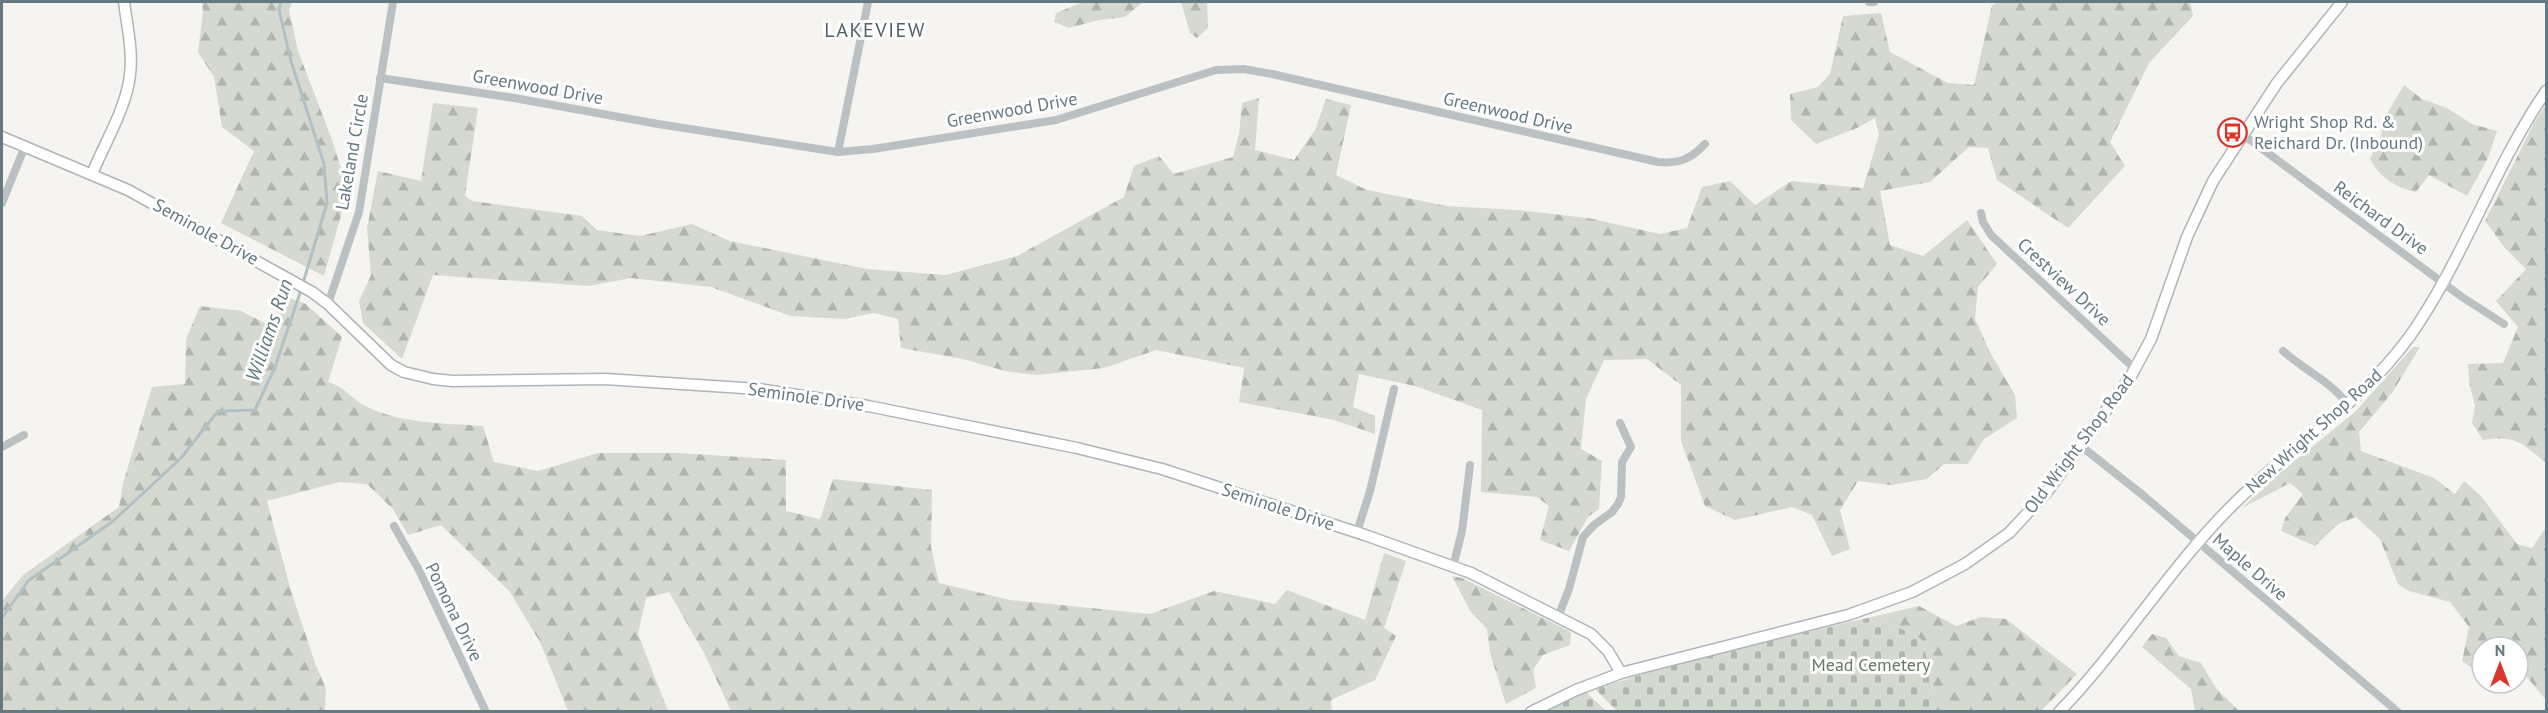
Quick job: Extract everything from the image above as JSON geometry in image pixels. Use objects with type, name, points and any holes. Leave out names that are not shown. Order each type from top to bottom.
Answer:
[{"type":"street","points":[[92,174],[126,94],[130,78],[130,47],[124,2]]},
{"type":"street","name":"Lakeland Circle","points":[[328,304],[359,212],[393,2]]},
{"type":"street","points":[[838,152],[868,2]]},
{"type":"street","points":[[1869,2],[1874,2]]},
{"type":"street","name":"Old Wright Shop Road","points":[[1531,711],[1621,673],[1848,615],[1912,592],[1965,564],[2009,533],[2047,492],[2135,369],[2158,320],[2198,211],[2242,134],[2277,83],[2342,2]]},
{"type":"street","name":"Greenwood Drive","points":[[380,78],[838,152],[873,149],[1056,120],[1216,70],[1230,68],[1272,74],[1658,162],[1681,162],[1689,159],[1705,144]]},
{"type":"street","name":"New Wright Shop Road","points":[[2059,711],[2199,543],[2247,491],[2348,405],[2391,360],[2411,334],[2442,281],[2505,160],[2547,91]]},
{"type":"street","name":"Reichard Drive","points":[[2242,134],[2504,324]]},
{"type":"street","name":"Seminole Drive","points":[[2,137],[92,174],[158,205],[312,292],[328,304],[391,365],[404,372],[452,381],[541,379],[692,383],[813,396],[1129,460],[1357,532],[1454,567],[1591,634],[1601,643],[1621,673]]},
{"type":"street","points":[[2,203],[25,146]]},
{"type":"street","name":"Crestview Drive","points":[[1981,213],[1983,222],[1991,235],[2135,369]]},
{"type":"street","points":[[2283,351],[2298,365],[2338,390],[2348,405]]},
{"type":"street","points":[[1357,532],[1370,491],[1394,389]]},
{"type":"street","points":[[1558,617],[1569,589],[1583,537],[1594,525],[1612,512],[1621,496],[1620,469],[1631,447],[1620,423]]},
{"type":"street","points":[[2,447],[24,435]]},
{"type":"street","name":"Maple Drive","points":[[2081,446],[2398,711]]},
{"type":"street","points":[[1454,567],[1462,531],[1470,465]]},
{"type":"street","name":"Pomona Drive","points":[[394,526],[418,570],[486,711]]},
{"type":"green space","points":[[202,2],[292,2],[289,10],[298,51],[331,137],[348,190],[324,276],[221,223],[254,151],[222,127],[214,77],[198,52]]},
{"type":"green space","points":[[1083,2],[1143,2],[1125,17],[1099,20],[1069,28],[1054,22],[1056,13]]},
{"type":"green space","points":[[1181,2],[1207,2],[1208,28],[1197,38],[1190,33]]},
{"type":"green space","points":[[1999,2],[2190,2],[2193,16],[2149,63],[2110,142],[2125,166],[2068,228],[1997,180],[1988,148],[1969,147],[1930,182],[1880,191],[1890,245],[1923,256],[1967,220],[1997,264],[1978,287],[1975,319],[1991,354],[2015,395],[2017,418],[1984,439],[1968,464],[1944,464],[1927,479],[1891,485],[1858,481],[1840,510],[1850,549],[1832,556],[1812,515],[1792,507],[1735,520],[1705,506],[1681,441],[1681,385],[1647,359],[1604,360],[1586,399],[1581,449],[1602,461],[1599,509],[1588,517],[1569,551],[1540,540],[1549,506],[1537,497],[1481,492],[1482,410],[1415,386],[1359,374],[1353,407],[1375,416],[1375,434],[1334,420],[1239,402],[1244,368],[1156,350],[1104,368],[1037,375],[1005,371],[963,359],[901,348],[898,319],[874,313],[844,319],[791,316],[711,287],[631,278],[589,286],[433,275],[402,359],[363,323],[359,301],[371,275],[367,228],[378,171],[421,181],[433,103],[478,108],[465,196],[472,201],[582,216],[597,230],[640,236],[692,224],[730,241],[867,269],[946,275],[1017,256],[1124,197],[1134,166],[1159,156],[1174,174],[1233,157],[1239,134],[1242,103],[1259,98],[1255,150],[1294,160],[1315,130],[1326,99],[1351,105],[1336,175],[1367,190],[1447,206],[1517,210],[1588,218],[1660,234],[1687,228],[1702,187],[1730,181],[1755,205],[1791,181],[1863,188],[1879,135],[1875,118],[1857,128],[1816,144],[1791,120],[1790,94],[1818,87],[1830,74],[1843,16],[1881,13],[1890,52],[1948,83],[1974,85],[1992,5]]},
{"type":"green space","points":[[2404,85],[2422,99],[2447,108],[2472,124],[2497,131],[2488,158],[2467,196],[2429,175],[2416,192],[2402,188],[2383,176],[2370,159],[2381,136],[2385,117]]},
{"type":"green space","points":[[2546,105],[2546,463],[2518,442],[2503,439],[2483,440],[2472,423],[2475,406],[2469,382],[2468,364],[2503,363],[2518,327],[2496,301],[2526,269],[2505,248],[2485,221],[2535,121]]},
{"type":"green space","points":[[285,296],[306,304],[342,337],[328,382],[342,389],[363,405],[392,416],[422,422],[483,426],[494,462],[538,471],[598,453],[679,453],[786,460],[786,511],[820,519],[833,479],[932,490],[931,547],[939,583],[1010,600],[1150,614],[1214,591],[1275,604],[1287,590],[1365,620],[1384,553],[1406,561],[1384,628],[1396,636],[1375,680],[1331,700],[1332,711],[731,711],[704,653],[669,592],[646,598],[638,634],[668,711],[568,711],[540,642],[510,592],[441,525],[408,535],[393,509],[367,484],[339,482],[267,501],[291,591],[326,689],[325,711],[2,711],[2,601],[23,575],[119,507],[123,483],[152,387],[185,384],[186,339],[200,306],[241,311],[275,328]]},
{"type":"green space","points":[[2413,347],[2420,347],[2392,393],[2359,432],[2361,451],[2434,478],[2455,494],[2464,481],[2481,496],[2517,544],[2532,548],[2546,527],[2546,700],[2530,681],[2530,635],[2470,635],[2470,667],[2462,661],[2469,627],[2450,602],[2409,591],[2398,584],[2380,539],[2356,517],[2338,524],[2315,546],[2281,531],[2285,518],[2303,494],[2290,483],[2242,508],[2275,477],[2355,412]]},
{"type":"green space","points":[[1452,576],[1462,578],[1571,632],[1570,645],[1543,655],[1533,670],[1536,688],[1506,704],[1490,653],[1487,629],[1470,611]]},
{"type":"green space","points":[[1919,606],[1956,626],[1981,617],[2006,619],[2077,674],[2041,711],[1930,711],[1933,685],[1921,639],[1876,616]]},
{"type":"green space","name":"Mead Cemetery","points":[[1876,616],[1921,639],[1933,685],[1930,712],[1618,712],[1595,689],[1695,658]]},
{"type":"green space","points":[[2152,634],[2166,638],[2179,656],[2201,663],[2216,688],[2239,711],[2195,711],[2191,689],[2142,647]]},
{"type":"green space","points":[[1584,690],[1606,711],[1535,712]]},
{"type":"waterway","name":"Williams Run","points":[[281,2],[279,10],[291,61],[324,164],[327,203],[303,283]]},
{"type":"waterway","name":"Williams Run","points":[[2,618],[28,581],[112,522],[181,458],[218,411],[255,410],[275,367],[301,290]]},
{"type":"place","name":"Wright Shop Rd. & Reichard Dr. (Inbound)","points":[[2233,132]]},
{"type":"district","name":"LAKEVIEW","points":[[875,30]]}]
